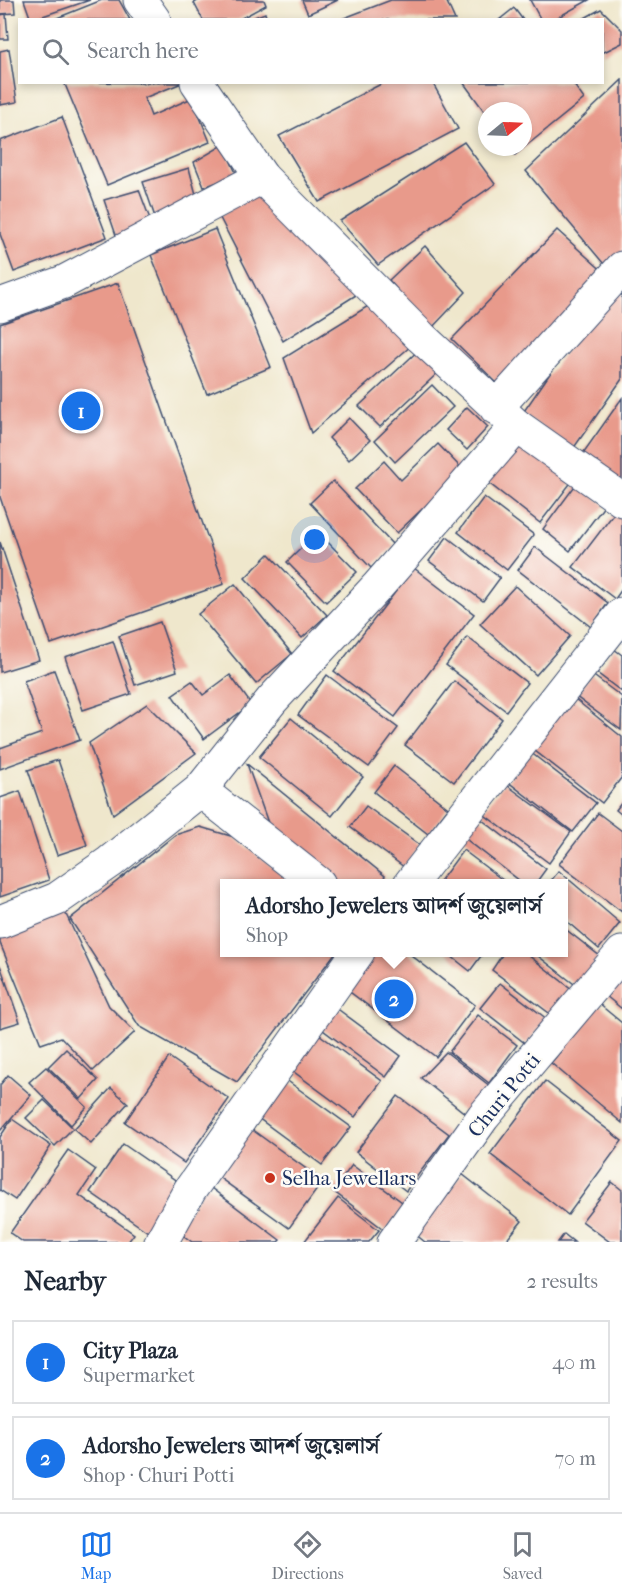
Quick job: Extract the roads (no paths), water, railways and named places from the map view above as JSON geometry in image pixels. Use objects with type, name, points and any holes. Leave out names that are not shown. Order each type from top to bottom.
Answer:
[{"type":"street","points":[[140,0],[153,18]]},
{"type":"street","points":[[198,84],[262,177],[421,337],[506,417],[622,500]]},
{"type":"street","points":[[0,304],[64,282],[262,177]]},
{"type":"street","points":[[0,922],[57,899],[110,862],[200,790],[272,700],[377,587],[622,268]]},
{"type":"street","points":[[414,879],[622,614]]},
{"type":"street","points":[[200,790],[313,879]]},
{"type":"street","name":"Churi Potti","points":[[397,1241],[483,1117],[622,953]]},
{"type":"street","points":[[161,1242],[190,1190],[354,957]]},
{"type":"place","name":"City Plaza","points":[[81,411]]},
{"type":"place","name":"Adorsho Jewelers আদর্শ জুয়েলার্স","points":[[394,999]]},
{"type":"place","name":"Selha Jewellars","points":[[270,1178]]}]
